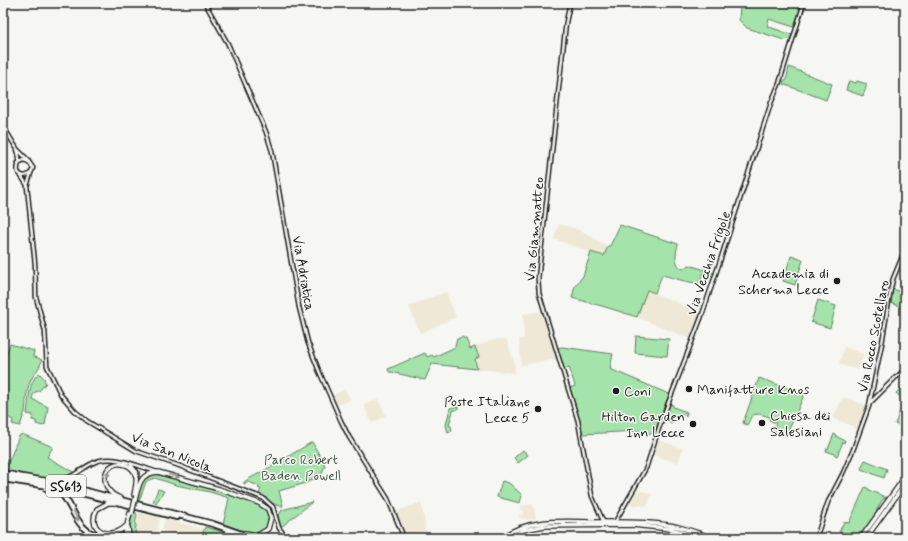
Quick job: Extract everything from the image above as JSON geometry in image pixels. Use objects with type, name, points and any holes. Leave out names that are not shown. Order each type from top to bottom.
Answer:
[{"type":"highway","name":"SS613","points":[[3,475],[62,485],[128,504]]},
{"type":"highway","name":"SS613","points":[[3,479],[62,488],[128,504]]},
{"type":"highway","points":[[9,480],[59,492],[63,495],[81,525],[92,534],[110,538]]},
{"type":"highway","points":[[128,504],[213,524],[253,538]]},
{"type":"highway","points":[[128,504],[212,526],[244,538]]},
{"type":"main road","points":[[128,504],[113,495],[107,488],[105,478],[110,468],[116,464],[123,464],[133,470],[136,476],[135,496]]},
{"type":"main road","points":[[124,538],[135,496],[142,479],[148,474],[158,472],[219,489],[259,503],[268,509],[270,521],[268,529],[265,532],[254,535],[238,532]]},
{"type":"main road","points":[[861,538],[905,477]]},
{"type":"main road","points":[[866,538],[905,484]]},
{"type":"main road","points":[[890,497],[894,500]]},
{"type":"main road","points":[[127,526],[119,534],[108,535],[99,532],[93,519],[97,509],[104,505],[114,503],[128,504]]},
{"type":"main road","points":[[508,538],[524,530],[537,527],[615,522],[666,524],[712,538]]},
{"type":"main road","points":[[502,538],[514,530],[543,523],[604,523],[657,526],[702,538]]},
{"type":"main road","points":[[127,526],[129,538]]},
{"type":"street","name":"Via Adriatica","points":[[205,3],[228,44],[266,132],[272,152],[299,307],[306,336],[315,362],[349,437],[386,494],[404,538]]},
{"type":"street","name":"Via Giammatteo","points":[[570,3],[566,22],[546,197],[538,285],[578,421],[592,496],[604,523]]},
{"type":"street","name":"Via Vecchia Frigole","points":[[615,522],[646,468],[661,422],[701,318],[771,103],[779,84],[804,3]]},
{"type":"street","name":"Via San Nicola","points":[[3,126],[17,149],[33,168],[27,186],[36,298],[45,331],[47,366],[61,395],[75,411],[87,421],[136,451],[260,496],[269,503],[274,511],[279,528],[287,538]]},
{"type":"street","name":"Via San Nicola","points":[[17,149],[19,156],[17,169],[27,186]]},
{"type":"street","points":[[18,163],[24,160],[29,162]]},
{"type":"street","points":[[20,175],[26,176],[31,173]]},
{"type":"street","name":"Via Rocco Scotellaro","points":[[816,538],[828,502],[853,450],[870,403],[893,279],[905,250]]},
{"type":"street","points":[[870,403],[905,370]]},
{"type":"street","points":[[3,472],[61,480],[72,476],[98,460],[112,459],[158,472]]},
{"type":"street","points":[[129,463],[134,468],[138,477],[135,496]]},
{"type":"shaded area","points":[[559,224],[579,230],[608,246],[604,257],[554,239]]},
{"type":"shaded area","points":[[647,290],[695,310],[694,313],[700,315],[690,339],[637,317]]},
{"type":"shaded area","points":[[446,292],[456,317],[420,333],[409,306]]},
{"type":"shaded area","points":[[543,311],[547,332],[549,332],[557,359],[521,365],[519,339],[524,338],[523,314]]},
{"type":"shaded area","points":[[506,339],[514,361],[515,373],[477,369],[475,359],[479,357],[475,347],[494,340]]},
{"type":"shaded area","points":[[844,347],[864,354],[858,370],[839,364]]},
{"type":"shaded area","points":[[345,389],[350,400],[336,406],[332,396]]},
{"type":"shaded area","points":[[843,397],[866,405],[858,430],[833,418]]},
{"type":"shaded area","points":[[378,399],[386,416],[372,423],[364,405]]},
{"type":"shaded area","points":[[659,440],[683,449],[678,463],[654,455]]},
{"type":"shaded area","points":[[638,490],[652,494],[647,506],[629,505]]},
{"type":"shaded area","points":[[421,502],[425,532],[405,536],[396,512]]},
{"type":"shaded area","points":[[533,504],[536,519],[528,520],[518,517],[519,514],[523,515],[524,511],[520,510],[521,506]]},
{"type":"shaded area","points":[[139,513],[149,515],[149,513],[160,516],[156,538],[142,538],[135,535],[134,532]]},
{"type":"shaded area","points":[[165,519],[204,529],[201,538],[181,538],[181,535],[162,531]]},
{"type":"green space","points":[[747,3],[802,3],[794,27],[769,19],[767,26],[792,35],[790,39],[784,40],[747,28],[739,20],[740,5],[746,5]]},
{"type":"green space","points":[[789,67],[832,84],[826,100],[783,84],[784,80],[786,81]]},
{"type":"green space","points":[[849,81],[856,83],[857,81],[867,84],[863,96],[846,90]]},
{"type":"green space","points":[[620,225],[678,244],[676,261],[680,267],[683,269],[689,265],[715,273],[714,276],[703,273],[700,283],[695,283],[662,275],[655,293],[647,290],[637,317],[572,298],[575,286],[583,276],[591,252],[604,256]]},
{"type":"green space","points":[[791,256],[803,260],[795,285],[783,281]]},
{"type":"green space","points":[[892,289],[905,293],[905,308],[891,303]]},
{"type":"green space","points":[[818,300],[836,306],[830,328],[811,322]]},
{"type":"green space","points":[[636,336],[669,339],[667,356],[635,353]]},
{"type":"green space","points":[[462,337],[466,339],[470,349],[475,347],[479,357],[475,359],[477,369],[432,364],[425,380],[389,372],[388,369],[425,353],[427,357],[432,355],[434,357],[455,347],[457,339]]},
{"type":"green space","points":[[10,344],[34,351],[33,356],[42,360],[40,366],[31,379],[26,398],[25,413],[20,426],[12,424],[13,420],[4,415],[3,418],[3,359],[5,359]]},
{"type":"green space","name":"Coni","points":[[562,347],[613,354],[610,369],[669,394],[654,434],[638,431],[583,434],[570,388],[575,386],[569,367],[564,369],[557,348]]},
{"type":"green space","points":[[39,373],[45,379],[44,380],[46,383],[39,391],[35,392],[32,399],[48,407],[45,425],[44,424],[43,426],[36,424],[36,421],[32,420],[33,415],[27,414],[31,386],[35,377]]},
{"type":"green space","points":[[759,378],[805,393],[786,436],[781,434],[779,435],[773,430],[776,423],[769,420],[770,417],[759,414],[752,415],[747,425],[743,423]]},
{"type":"green space","points":[[905,384],[905,401],[896,393]]},
{"type":"green space","points":[[670,404],[673,405],[673,407],[687,412],[686,417],[686,414],[683,413],[682,416],[677,414],[673,423],[663,420]]},
{"type":"green space","points":[[458,406],[458,409],[453,411],[449,425],[451,426],[452,431],[448,433],[446,425],[450,408]]},
{"type":"green space","points":[[900,411],[905,414],[905,428],[895,424]]},
{"type":"green space","points":[[22,434],[53,447],[47,457],[75,473],[58,478],[49,478],[30,476],[3,470],[3,459],[9,461],[19,436]]},
{"type":"green space","points":[[834,434],[845,440],[837,456],[826,451]]},
{"type":"green space","name":"Parco Robert Baden Powell","points":[[312,442],[325,465],[322,474],[306,483],[279,491],[283,506],[273,503],[259,494],[261,489],[258,488],[259,486],[248,482],[244,484],[247,480]]},
{"type":"green space","points":[[523,450],[528,455],[518,463],[514,458]]},
{"type":"green space","points":[[865,460],[887,469],[884,478],[861,469]]},
{"type":"green space","points":[[155,474],[256,503],[267,511],[269,522],[266,528],[262,531],[256,532],[242,531],[223,525],[229,498],[210,492],[176,485],[155,478],[146,482],[139,501],[136,500],[139,486],[143,480]]},
{"type":"green space","points":[[502,481],[509,483],[522,495],[520,503],[497,497]]},
{"type":"green space","points":[[865,487],[887,498],[883,499],[876,511],[877,512],[859,538],[839,532],[844,522],[849,523]]},
{"type":"green space","points":[[158,489],[164,491],[156,503],[153,502]]},
{"type":"green space","points":[[312,502],[280,528],[278,517],[282,510]]},
{"type":"green space","points":[[134,509],[137,515],[135,533],[142,538],[131,538],[129,529]]},
{"type":"green space","points":[[205,527],[227,533],[239,538],[201,538]]},
{"type":"place","name":"Accademia di Scherma Lecce","points":[[837,281]]},
{"type":"place","name":"Manifatture Knos","points":[[689,389]]},
{"type":"place","name":"Coni","points":[[616,391]]},
{"type":"place","name":"Poste Italiane Lecce 5","points":[[538,409]]},
{"type":"place","name":"Chiesa dei Salesiani","points":[[762,423]]},
{"type":"place","name":"Hilton Garden Inn Lecce","points":[[693,424]]}]
